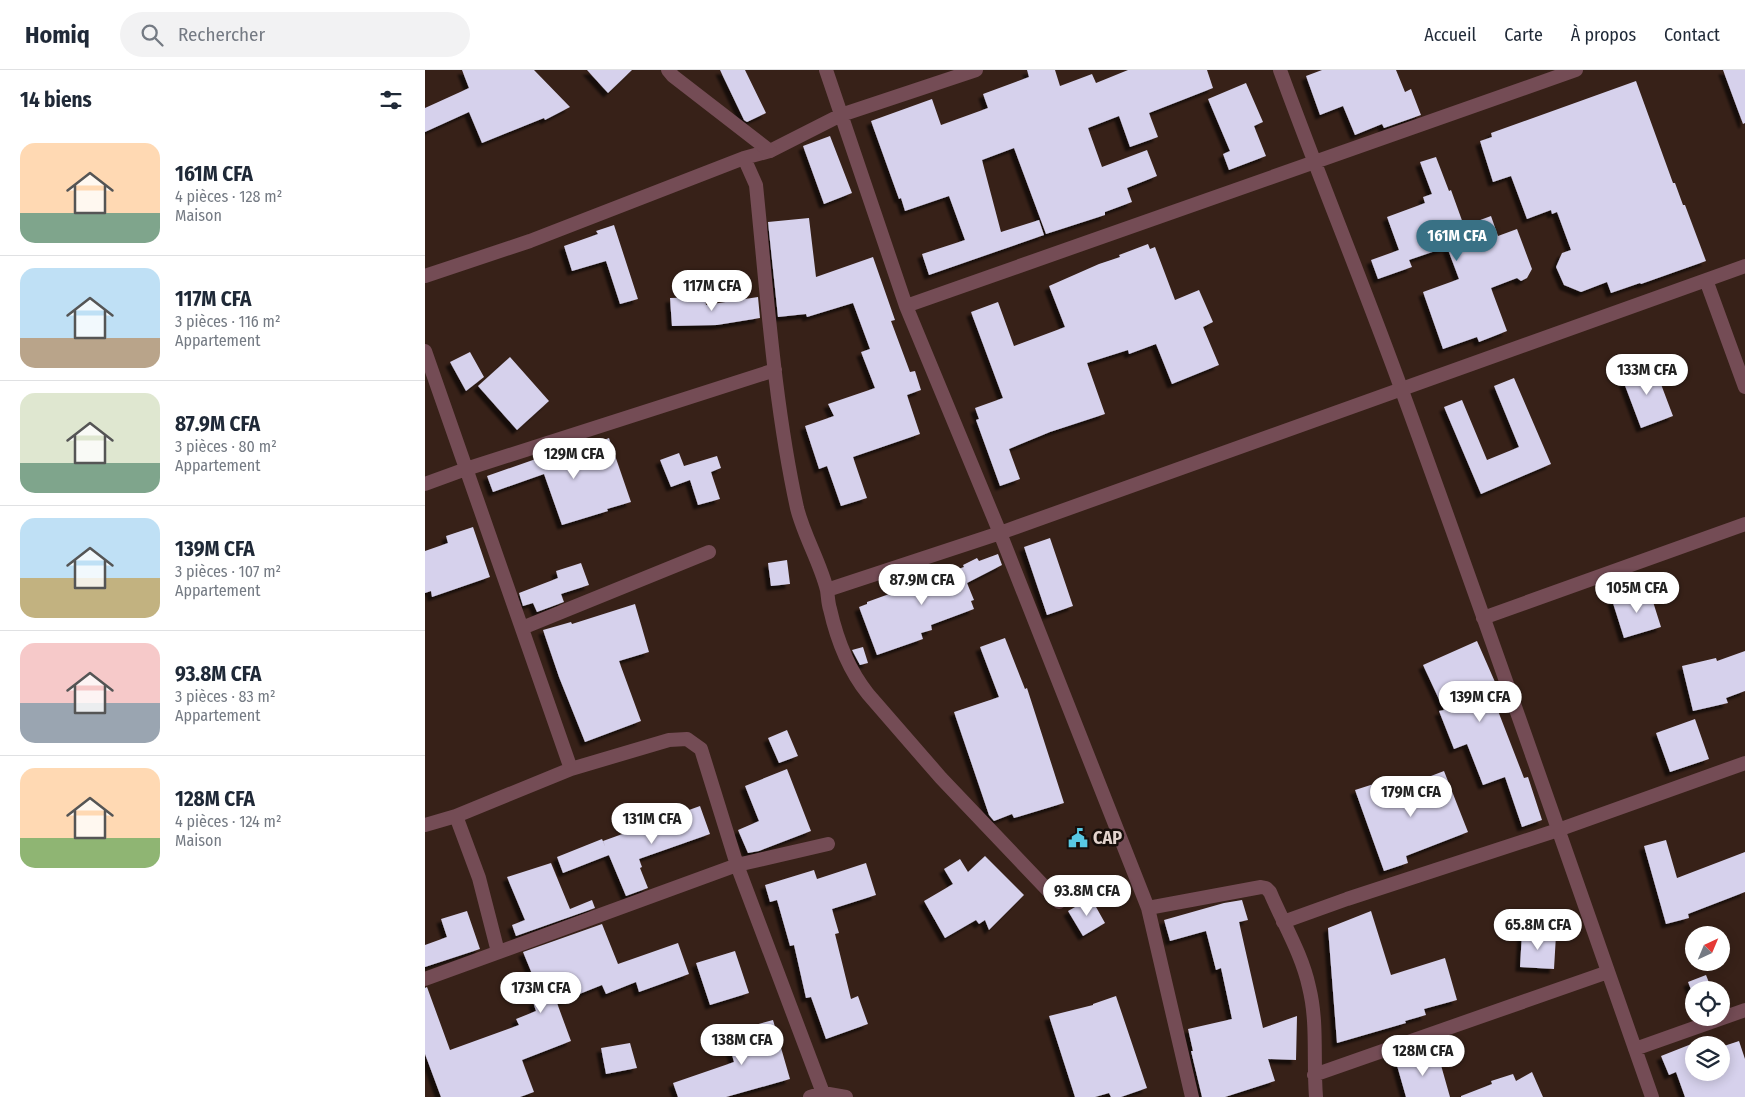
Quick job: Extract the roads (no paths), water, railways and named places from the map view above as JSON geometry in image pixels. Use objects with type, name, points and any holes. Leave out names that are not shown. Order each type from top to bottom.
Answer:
[{"type":"street","points":[[668,70],[770,151]]},
{"type":"street","points":[[826,70],[906,306],[1000,533],[1148,908],[1192,1097]]},
{"type":"street","points":[[425,276],[530,240],[745,158],[770,151],[841,115],[975,70]]},
{"type":"street","points":[[1280,70],[1313,163],[1349,248],[1402,389],[1652,1097]]},
{"type":"street","points":[[906,306],[1576,70]]},
{"type":"street","points":[[745,158],[756,185],[784,441],[798,511],[827,590],[829,608],[849,666],[857,680],[941,778],[1059,902]]},
{"type":"street","points":[[827,590],[1000,533],[1745,266]]},
{"type":"street","points":[[1706,280],[1745,387]]},
{"type":"street","points":[[425,351],[571,769]]},
{"type":"street","points":[[425,484],[466,469],[775,370]]},
{"type":"street","points":[[1483,618],[1745,524]]},
{"type":"street","points":[[522,628],[709,552]]},
{"type":"street","points":[[425,825],[456,816],[571,769],[669,740],[687,739],[701,749],[737,865],[816,1095],[846,1097]]},
{"type":"street","points":[[1283,922],[1347,899],[1558,830],[1745,764]]},
{"type":"street","points":[[456,816],[479,878],[499,952]]},
{"type":"street","points":[[425,979],[737,865],[828,844]]},
{"type":"street","points":[[1148,908],[1261,887],[1266,888],[1270,892],[1305,968],[1310,989],[1315,1023],[1314,1075],[1316,1097]]},
{"type":"street","points":[[1314,1075],[1608,972]]},
{"type":"street","points":[[1635,1049],[1745,1010]]},
{"type":"place","name":"CAP","points":[[1078,838]]}]
